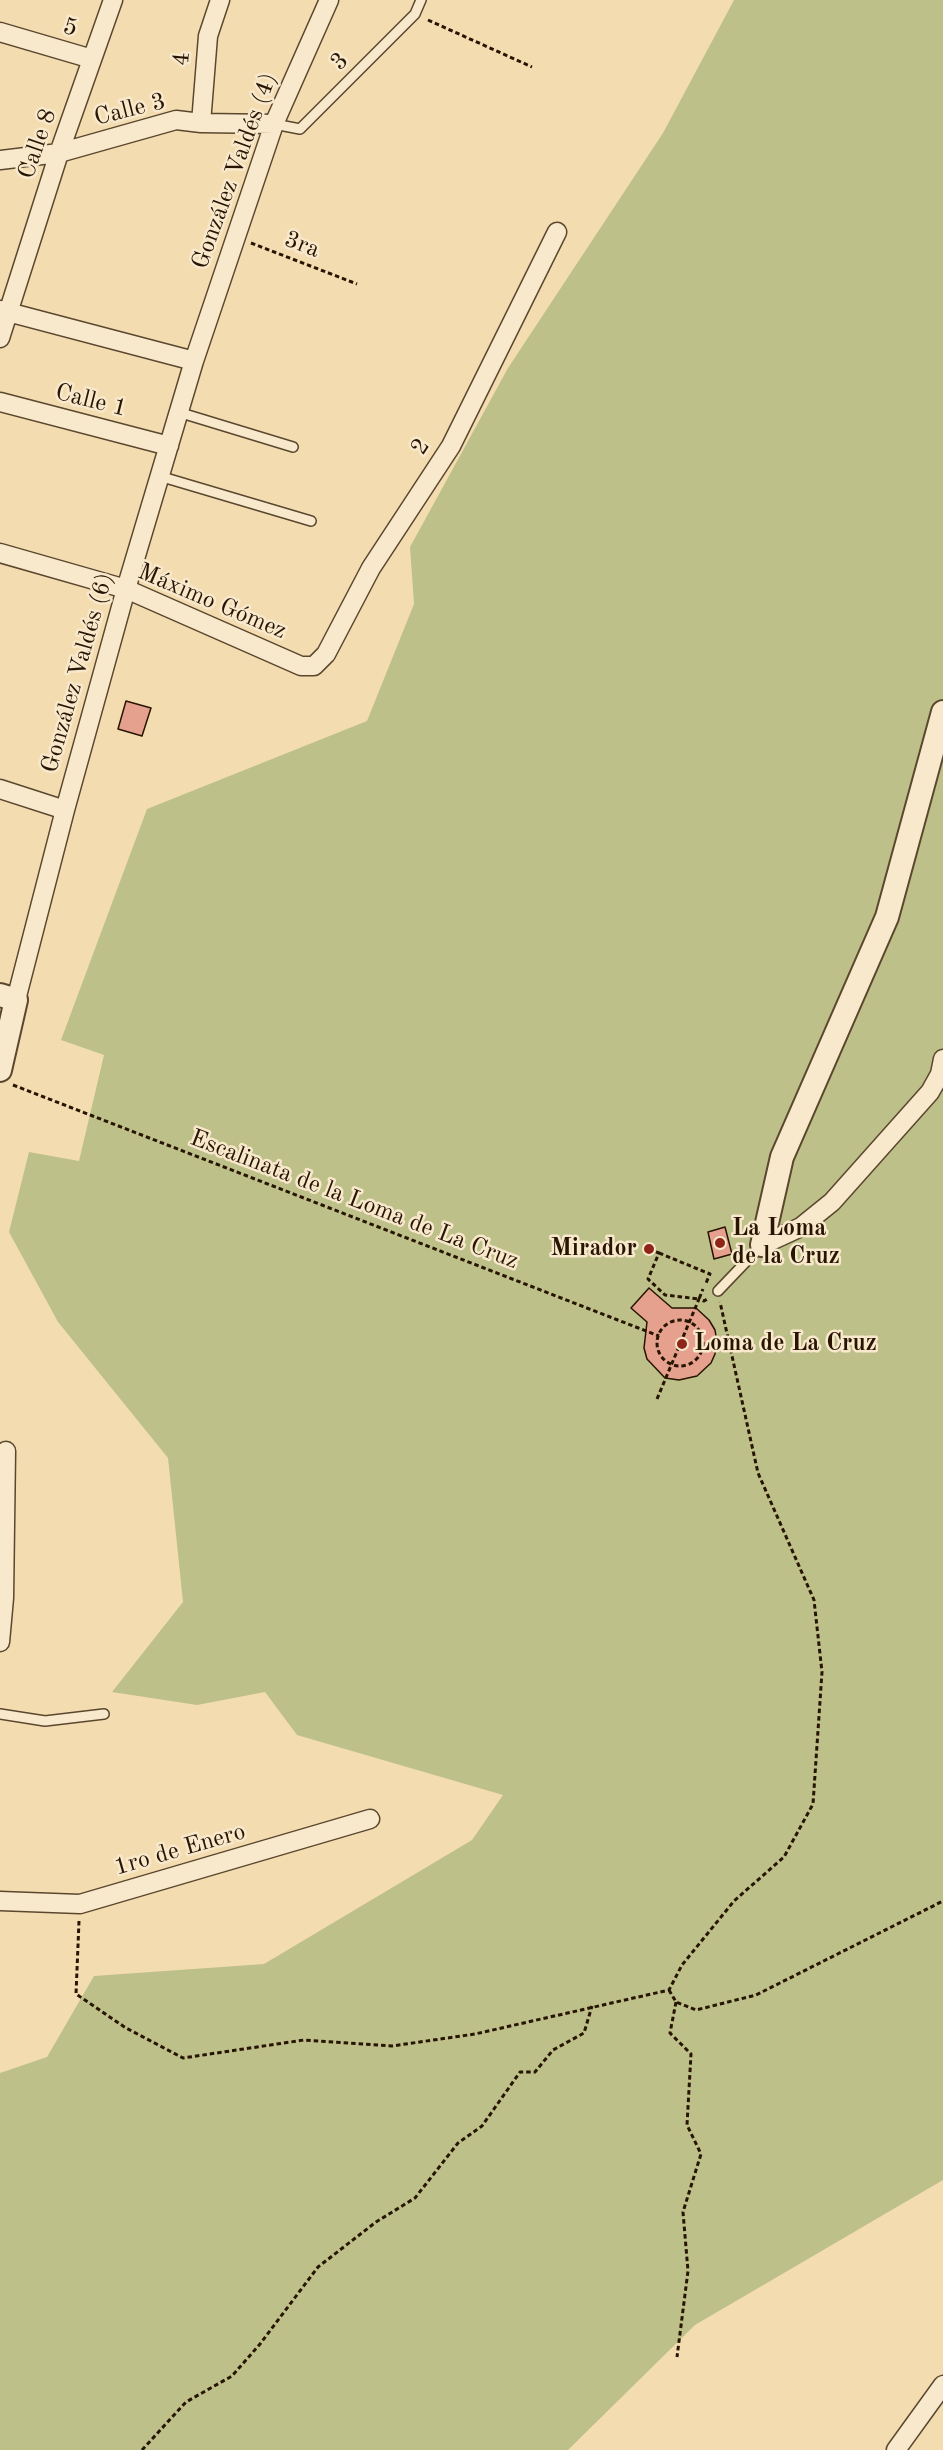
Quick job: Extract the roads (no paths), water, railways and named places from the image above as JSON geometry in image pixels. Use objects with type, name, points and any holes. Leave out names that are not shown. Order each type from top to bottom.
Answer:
[{"type":"street","name":"Calle 8","points":[[0,338],[4,311],[113,0]]},
{"type":"street","name":"4","points":[[201,123],[208,36],[220,0]]},
{"type":"street","name":"González Valdés (4)","points":[[194,361],[273,124],[329,0]]},
{"type":"street","name":"5","points":[[0,32],[92,59]]},
{"type":"street","name":"Calle 3","points":[[0,160],[59,153],[176,120],[201,123],[273,124]]},
{"type":"street","name":"2","points":[[301,666],[314,666],[326,654],[371,568],[451,446],[557,232]]},
{"type":"street","points":[[4,311],[194,361]]},
{"type":"street","name":"González Valdés (6)","points":[[8,998],[65,810],[126,589],[194,361]]},
{"type":"street","name":"Calle 1","points":[[0,402],[169,446]]},
{"type":"street","name":"Máximo Gómez","points":[[0,553],[126,589],[301,666]]},
{"type":"street","points":[[762,1245],[782,1156],[887,917],[943,712]]},
{"type":"street","points":[[0,789],[65,810]]},
{"type":"street","points":[[5,1077],[8,998]]},
{"type":"street","points":[[762,1245],[801,1227],[832,1202],[930,1092],[940,1074],[943,1059]]},
{"type":"street","points":[[0,1641],[6,1451]]},
{"type":"street","name":"1ro de Enero","points":[[0,1901],[80,1904],[370,1819]]},
{"type":"street","points":[[896,2450],[943,2385]]},
{"type":"lane","name":"3","points":[[273,124],[300,129],[415,14],[421,0]]},
{"type":"lane","points":[[178,412],[293,447]]},
{"type":"lane","points":[[159,476],[311,521]]},
{"type":"lane","points":[[718,1291],[762,1245]]},
{"type":"lane","points":[[0,1714],[45,1721],[104,1714]]},
{"type":"place","name":"La Loma de la Cruz","points":[[720,1243]]},
{"type":"place","name":"Mirador","points":[[649,1249]]},
{"type":"place","name":"Loma de La Cruz","points":[[682,1344]]}]
